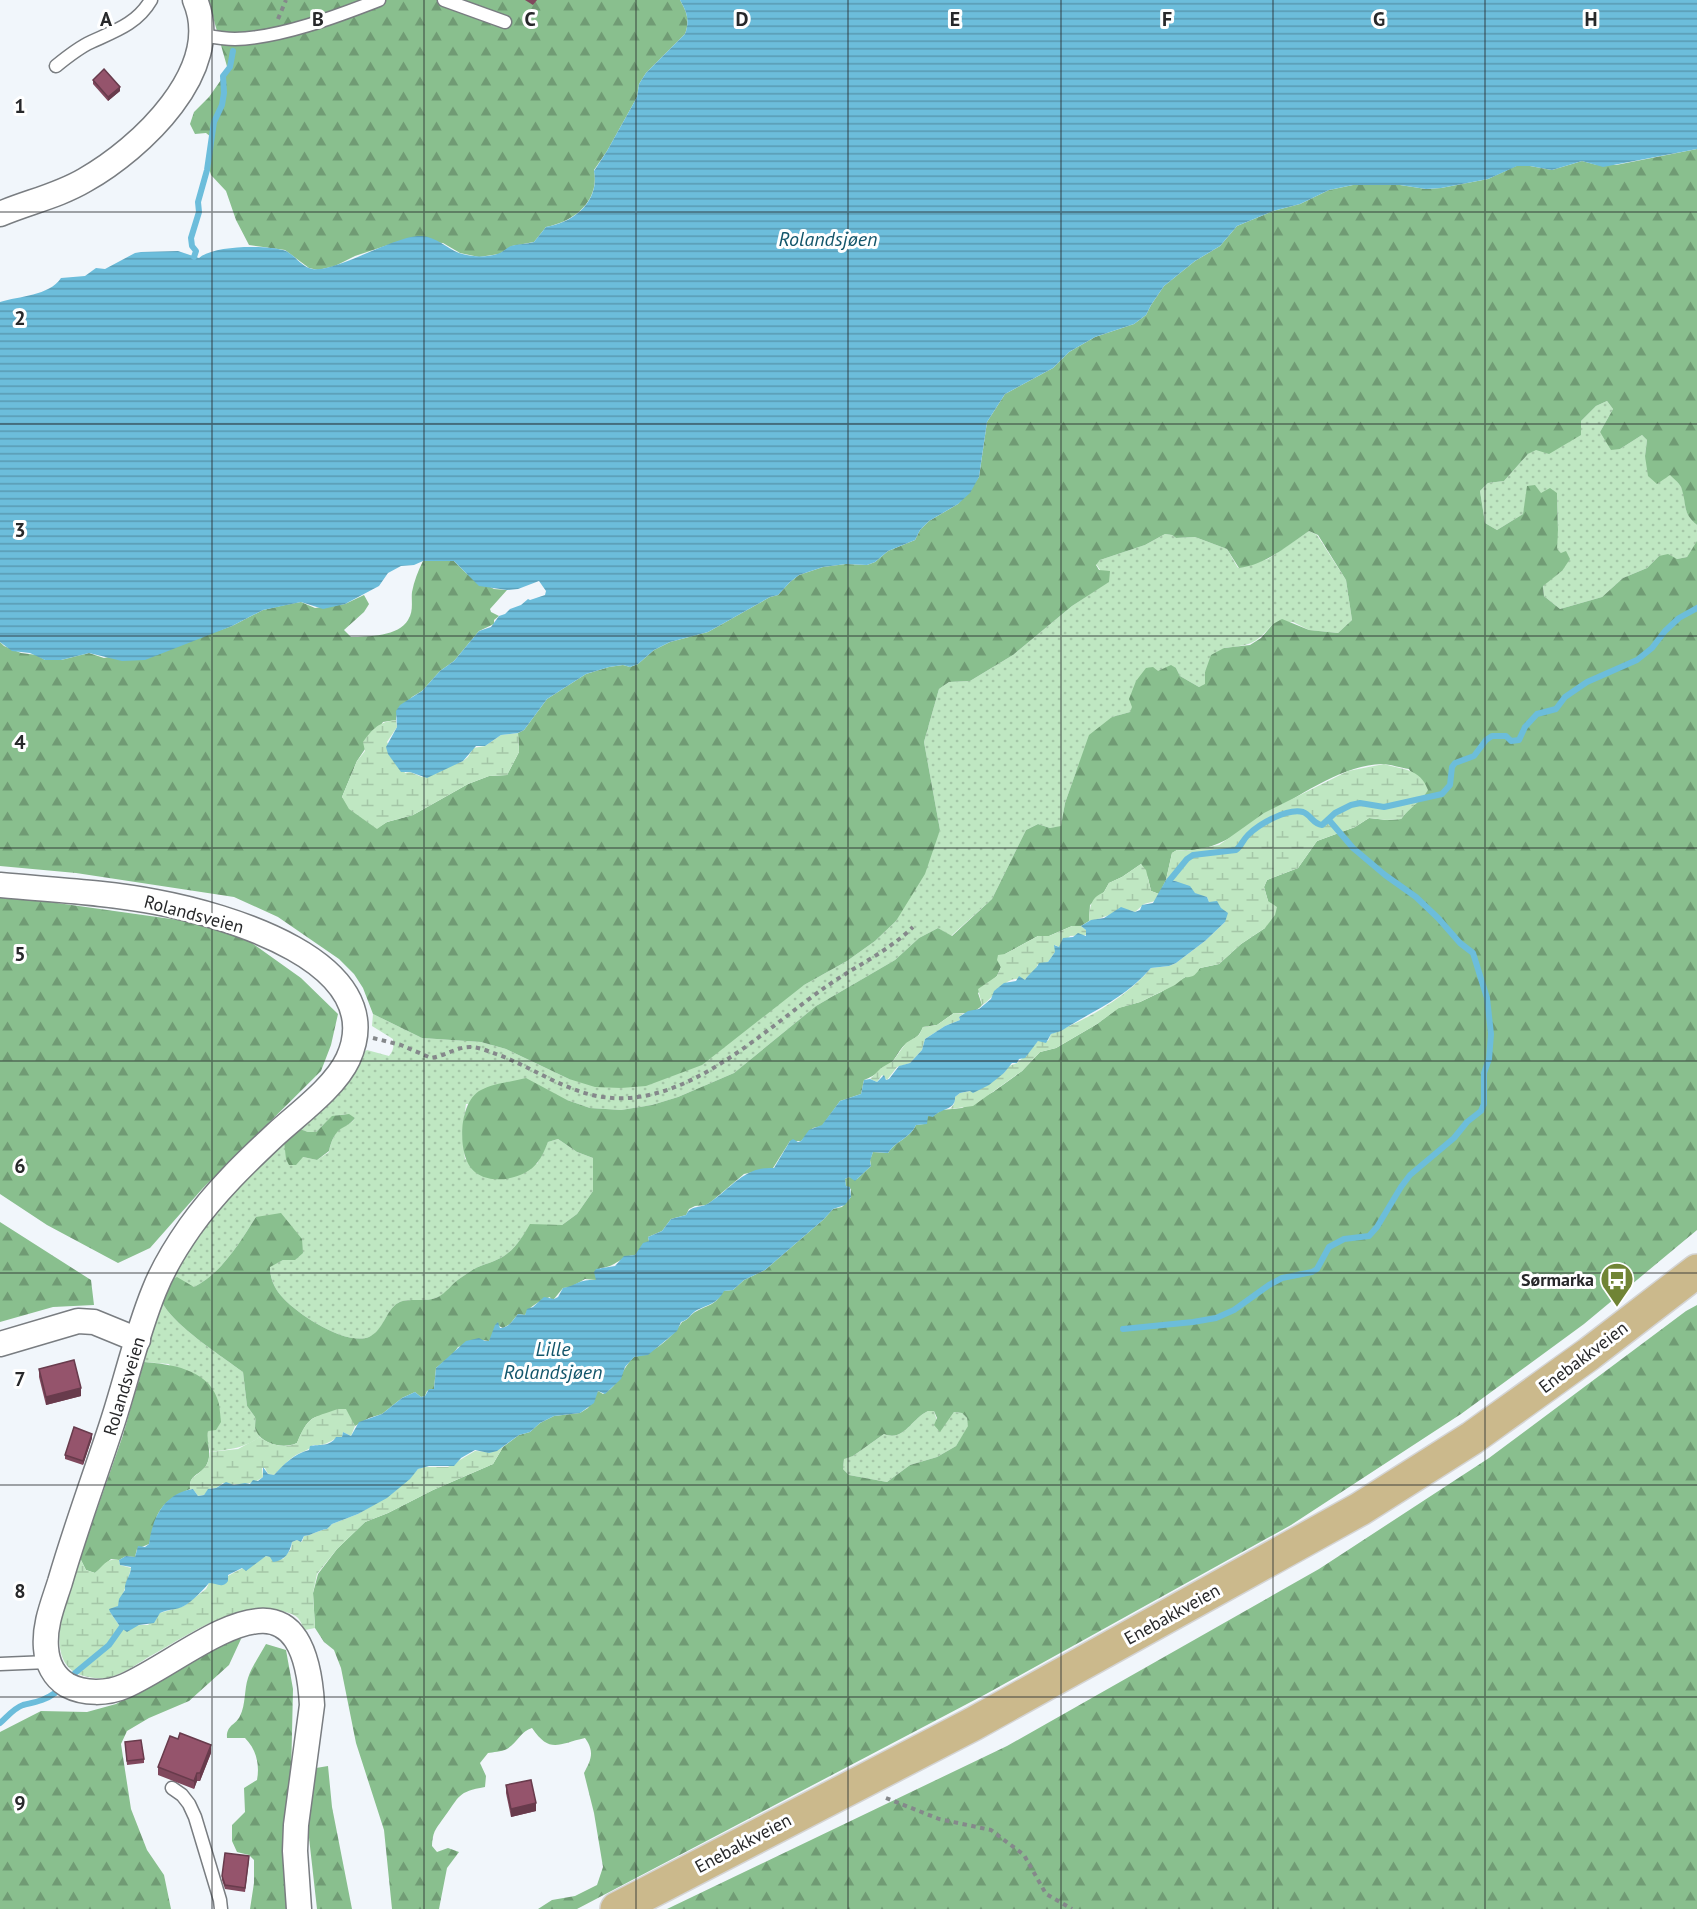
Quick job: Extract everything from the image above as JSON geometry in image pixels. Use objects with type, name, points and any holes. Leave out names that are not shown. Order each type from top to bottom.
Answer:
[{"type":"main road","name":"Enebakkveien","points":[[617,1909],[859,1784],[1252,1570],[1402,1484],[1552,1381],[1697,1271]]},
{"type":"street","points":[[0,214],[70,188],[98,172],[150,130],[173,103],[191,72],[202,36],[202,17],[195,0]]},
{"type":"street","name":"Rolandsveien","points":[[0,885],[157,902],[208,914],[256,930],[299,952],[328,972],[345,993],[350,1004],[354,1035],[350,1057],[334,1080],[234,1174],[191,1226],[161,1273],[148,1305],[47,1623],[48,1662]]},
{"type":"street","points":[[0,1344],[78,1321],[94,1322],[138,1340]]},
{"type":"street","points":[[48,1662],[61,1681],[72,1688],[94,1692],[107,1691],[123,1687],[207,1638],[235,1626],[269,1622],[288,1630],[305,1658],[312,1705],[296,1825],[295,1851],[299,1909]]},
{"type":"lane","points":[[56,66],[81,47],[125,26],[141,15],[151,0]]},
{"type":"lane","points":[[202,36],[236,39],[266,34],[318,22],[380,0]]},
{"type":"lane","points":[[444,0],[505,22]]},
{"type":"lane","points":[[0,1664],[48,1662]]},
{"type":"lane","points":[[172,1788],[182,1795],[195,1817],[221,1909]]},
{"type":"path","points":[[354,1035],[401,1045],[431,1058],[457,1049],[478,1048],[594,1096],[621,1099],[650,1095],[684,1084],[704,1074],[758,1038],[843,975],[885,951],[913,927]]},
{"type":"path","points":[[859,1784],[886,1798],[939,1819],[991,1830],[1024,1855],[1046,1894],[1072,1909]]},
{"type":"green space","points":[[205,0],[680,0],[686,13],[687,25],[685,34],[646,73],[639,84],[637,97],[594,170],[595,181],[589,200],[575,215],[546,227],[534,242],[512,246],[499,254],[479,257],[460,253],[443,243],[400,241],[355,256],[335,266],[318,270],[309,268],[285,250],[249,245],[236,220],[226,191],[211,175],[207,161],[211,137],[206,133],[195,134],[190,124],[194,112],[209,97],[228,70],[213,17]]},
{"type":"green space","points":[[1697,149],[1697,525],[1687,513],[1681,488],[1670,475],[1657,484],[1648,476],[1645,456],[1647,440],[1642,435],[1620,449],[1611,450],[1600,432],[1613,409],[1607,401],[1596,406],[1581,421],[1581,435],[1549,454],[1536,450],[1528,454],[1504,481],[1488,483],[1480,491],[1485,523],[1497,530],[1523,514],[1527,486],[1535,485],[1541,493],[1550,488],[1557,493],[1557,549],[1561,553],[1566,551],[1570,559],[1562,571],[1543,586],[1544,596],[1560,609],[1602,597],[1623,578],[1647,568],[1659,556],[1668,554],[1677,559],[1687,557],[1697,541],[1697,1230],[1584,1324],[1461,1414],[1291,1525],[986,1694],[577,1909],[538,1909],[552,1900],[575,1896],[597,1885],[603,1867],[594,1813],[584,1773],[590,1760],[590,1748],[585,1738],[555,1745],[544,1741],[532,1728],[528,1730],[507,1749],[488,1753],[480,1763],[486,1776],[485,1787],[460,1796],[433,1836],[432,1846],[437,1852],[448,1848],[459,1852],[447,1868],[439,1909],[392,1909],[384,1830],[356,1743],[341,1668],[334,1650],[324,1642],[315,1628],[313,1593],[318,1574],[337,1549],[365,1522],[493,1464],[503,1447],[519,1435],[530,1432],[540,1423],[554,1416],[580,1413],[588,1408],[598,1391],[603,1394],[613,1387],[634,1357],[648,1353],[661,1345],[682,1322],[695,1312],[715,1302],[723,1291],[733,1290],[744,1280],[765,1270],[833,1209],[842,1207],[851,1197],[851,1189],[846,1186],[845,1179],[849,1177],[857,1179],[871,1166],[870,1160],[873,1152],[888,1153],[916,1125],[927,1122],[926,1117],[928,1116],[933,1116],[942,1110],[962,1108],[993,1092],[1022,1071],[1040,1052],[1056,1048],[1097,1024],[1118,1008],[1140,1002],[1161,992],[1200,968],[1219,964],[1241,944],[1265,928],[1268,901],[1264,887],[1267,880],[1298,868],[1317,841],[1355,827],[1369,818],[1401,819],[1425,796],[1409,769],[1385,764],[1365,766],[1313,787],[1224,841],[1207,848],[1177,850],[1172,853],[1166,880],[1159,894],[1151,891],[1141,864],[1109,883],[1104,892],[1090,905],[1089,921],[1081,926],[1072,926],[1049,936],[1038,936],[1005,954],[997,976],[978,993],[982,1005],[979,1008],[969,1012],[954,1013],[937,1025],[923,1027],[918,1035],[900,1050],[890,1064],[864,1080],[861,1094],[840,1101],[822,1126],[813,1128],[801,1141],[790,1141],[773,1168],[744,1174],[706,1205],[695,1206],[689,1209],[686,1215],[671,1219],[662,1231],[648,1237],[649,1241],[635,1255],[626,1257],[611,1266],[600,1268],[596,1280],[585,1279],[571,1287],[563,1288],[554,1299],[551,1300],[550,1297],[539,1302],[525,1315],[518,1314],[510,1324],[503,1328],[499,1326],[489,1341],[482,1340],[458,1347],[436,1368],[434,1389],[427,1391],[425,1396],[421,1397],[415,1392],[402,1398],[382,1414],[355,1426],[348,1416],[316,1417],[306,1425],[297,1443],[280,1446],[264,1440],[256,1431],[255,1417],[247,1406],[243,1372],[184,1328],[165,1308],[161,1299],[170,1280],[177,1277],[194,1287],[204,1281],[221,1266],[256,1217],[281,1213],[302,1239],[303,1253],[295,1260],[283,1260],[270,1267],[276,1288],[291,1306],[311,1320],[336,1333],[359,1339],[374,1334],[398,1303],[438,1297],[474,1269],[504,1256],[522,1238],[530,1224],[562,1225],[577,1214],[593,1191],[593,1158],[577,1152],[558,1139],[548,1142],[537,1163],[523,1174],[495,1179],[478,1174],[467,1160],[462,1126],[468,1104],[481,1090],[526,1078],[567,1100],[590,1108],[621,1110],[652,1105],[678,1097],[734,1073],[816,1006],[895,960],[919,938],[938,928],[952,936],[992,899],[1026,830],[1038,824],[1050,828],[1061,826],[1065,803],[1089,735],[1112,717],[1130,712],[1132,707],[1129,699],[1136,681],[1146,668],[1153,667],[1158,671],[1171,665],[1176,668],[1180,676],[1199,687],[1205,684],[1205,672],[1211,655],[1224,648],[1250,645],[1282,619],[1309,630],[1338,633],[1352,620],[1346,580],[1318,535],[1309,531],[1267,559],[1239,568],[1227,549],[1195,537],[1176,538],[1165,534],[1145,545],[1100,560],[1096,565],[1099,570],[1110,571],[1109,582],[1072,606],[1013,655],[970,681],[949,682],[939,689],[924,742],[940,830],[925,874],[896,921],[875,941],[847,961],[804,985],[702,1065],[646,1086],[621,1088],[595,1087],[569,1079],[506,1049],[481,1042],[422,1038],[373,1014],[363,988],[354,974],[339,959],[278,917],[234,897],[76,873],[0,866],[0,642],[21,653],[37,655],[45,660],[61,660],[89,653],[104,658],[200,637],[232,626],[263,610],[301,602],[315,608],[345,604],[364,595],[369,604],[364,612],[344,630],[351,637],[382,635],[398,629],[410,617],[413,588],[423,561],[454,561],[467,574],[494,589],[507,590],[490,609],[499,616],[494,620],[494,624],[479,631],[454,661],[440,671],[422,691],[412,697],[396,716],[396,720],[383,722],[357,761],[342,797],[377,828],[387,822],[413,815],[468,784],[489,776],[507,775],[519,752],[518,733],[524,730],[547,699],[586,674],[609,667],[623,665],[630,667],[670,642],[708,632],[770,597],[778,595],[799,575],[823,567],[846,564],[867,565],[875,562],[888,551],[915,540],[920,530],[929,521],[958,504],[979,477],[987,422],[1005,394],[1053,368],[1069,352],[1095,337],[1134,324],[1146,315],[1164,286],[1195,261],[1220,246],[1237,226],[1273,211],[1300,204],[1329,190],[1353,185],[1441,188],[1488,179],[1516,166],[1552,170],[1582,161],[1597,165],[1616,165]],"holes":[[[928,1411],[934,1411],[937,1418],[934,1425],[940,1432],[954,1412],[962,1413],[967,1418],[968,1426],[956,1446],[937,1457],[910,1465],[887,1482],[849,1475],[843,1469],[844,1459],[853,1456],[884,1434],[897,1435]]]},
{"type":"green space","points":[[1607,401],[1613,409],[1600,432],[1620,449],[1642,435],[1647,440],[1645,456],[1670,474],[1681,487],[1688,515],[1697,525],[1697,542],[1687,557],[1677,559],[1659,556],[1647,568],[1623,578],[1602,597],[1560,609],[1544,596],[1543,585],[1562,571],[1561,553],[1557,550],[1556,540],[1557,493],[1540,493],[1526,499],[1523,514],[1497,530],[1485,523],[1480,491],[1488,483],[1504,481],[1528,454],[1581,421],[1596,406]]},
{"type":"green space","points":[[1309,531],[1317,535],[1346,580],[1352,620],[1338,633],[1309,630],[1293,622],[1273,624],[1252,643],[1224,648],[1205,672],[1205,685],[1199,687],[1180,676],[1176,668],[1158,671],[1130,712],[1112,717],[1076,772],[1065,803],[1061,827],[1050,828],[1038,824],[1026,830],[992,899],[951,936],[938,928],[919,938],[895,960],[816,1006],[734,1073],[678,1097],[652,1105],[621,1110],[590,1108],[567,1100],[466,1104],[462,1133],[465,1159],[537,1164],[548,1142],[558,1139],[577,1152],[593,1158],[593,1191],[577,1214],[562,1225],[530,1225],[522,1238],[504,1256],[474,1269],[438,1297],[398,1303],[374,1334],[359,1339],[336,1333],[311,1320],[281,1296],[272,1280],[270,1266],[283,1260],[295,1260],[256,1217],[221,1266],[204,1281],[194,1287],[170,1280],[188,1246],[242,1180],[284,1141],[303,1157],[317,1160],[329,1152],[335,1134],[354,1120],[355,1118],[344,1114],[329,1120],[316,1132],[297,1128],[364,1052],[367,1050],[389,1056],[391,1054],[393,1039],[372,1026],[373,1014],[422,1038],[481,1042],[506,1049],[569,1079],[804,985],[847,961],[875,941],[896,921],[940,830],[924,742],[939,689],[949,682],[970,681],[1013,655],[1072,606],[1108,582],[1096,564],[1100,560],[1145,545],[1165,534],[1176,538],[1195,537],[1227,549],[1238,568],[1268,559]]},
{"type":"green space","points":[[396,720],[397,727],[387,742],[405,773],[410,772],[422,777],[463,761],[473,748],[485,746],[501,735],[518,733],[519,752],[507,775],[489,776],[468,784],[413,815],[387,822],[377,829],[349,809],[342,797],[357,761],[365,751],[363,742],[377,726]]},
{"type":"green space","points":[[1384,764],[1416,774],[1428,790],[1401,819],[1369,818],[1355,827],[1317,841],[1298,868],[1267,880],[1264,887],[1268,901],[1277,907],[1275,915],[1265,928],[1241,944],[1219,964],[1200,968],[1194,976],[1185,977],[1175,985],[1140,1002],[1119,1008],[1056,1048],[1040,1052],[1022,1071],[973,1106],[950,1109],[955,1097],[960,1093],[970,1091],[1004,1073],[1009,1066],[1017,1063],[1026,1055],[1038,1041],[1048,1041],[1051,1034],[1105,1007],[1130,989],[1151,968],[1176,963],[1225,922],[1221,908],[1209,902],[1207,897],[1198,895],[1175,881],[1166,880],[1172,853],[1177,850],[1187,851],[1219,845],[1264,813],[1348,771]]},
{"type":"green space","points":[[1141,864],[1146,870],[1151,891],[1159,894],[1155,901],[1144,904],[1135,912],[1119,912],[1089,921],[1093,900],[1104,892],[1109,883]]},
{"type":"green space","points":[[0,895],[200,923],[249,941],[301,978],[338,1014],[331,1045],[321,1071],[203,1188],[150,1248],[118,1263],[47,1225],[0,1194]]},
{"type":"green space","points":[[1072,926],[1081,926],[1086,930],[1086,935],[1070,936],[1059,947],[1055,945],[1055,952],[1048,962],[1037,965],[1025,980],[1018,979],[1006,983],[982,1005],[978,989],[997,976],[1001,967],[997,960],[998,955],[1005,954],[1038,936],[1049,936]]},
{"type":"green space","points":[[954,1013],[963,1014],[959,1017],[960,1020],[945,1026],[925,1039],[922,1050],[910,1063],[897,1067],[887,1080],[882,1075],[877,1082],[870,1079],[881,1068],[893,1061],[906,1043],[919,1035],[923,1027],[937,1025]]},
{"type":"green space","points":[[349,1114],[355,1118],[335,1134],[329,1151],[317,1160],[303,1157],[296,1165],[289,1165],[284,1141],[297,1128],[316,1132],[332,1116]]},
{"type":"green space","points":[[0,1222],[91,1280],[94,1305],[53,1307],[0,1322]]},
{"type":"green space","points":[[161,1299],[165,1308],[184,1328],[243,1372],[247,1406],[255,1417],[255,1429],[260,1437],[242,1446],[210,1452],[208,1431],[169,1364],[144,1362]]},
{"type":"green space","points":[[1697,1305],[1697,1909],[667,1909],[1007,1746],[1319,1569],[1489,1458]]},
{"type":"green space","points":[[144,1362],[176,1367],[205,1380],[217,1398],[221,1422],[216,1430],[208,1431],[209,1457],[206,1466],[191,1480],[190,1489],[165,1504],[157,1516],[149,1544],[137,1549],[135,1557],[111,1559],[95,1573],[86,1570],[80,1558],[123,1435]]},
{"type":"green space","points":[[338,1409],[346,1409],[355,1426],[351,1436],[343,1432],[342,1437],[313,1445],[293,1457],[274,1475],[268,1474],[265,1468],[262,1468],[263,1477],[254,1482],[223,1483],[216,1488],[211,1488],[204,1495],[198,1496],[193,1489],[190,1489],[192,1479],[206,1466],[210,1452],[238,1449],[260,1437],[278,1445],[292,1445],[297,1443],[304,1428],[312,1419]]},
{"type":"green space","points":[[928,1411],[934,1411],[940,1431],[954,1412],[962,1413],[967,1418],[969,1426],[956,1446],[937,1457],[910,1465],[887,1482],[849,1475],[843,1469],[844,1458],[853,1456],[884,1434],[897,1435]]},
{"type":"green space","points":[[503,1447],[493,1464],[365,1522],[337,1549],[317,1574],[313,1593],[315,1628],[305,1630],[296,1616],[282,1611],[237,1613],[188,1634],[125,1671],[104,1678],[84,1676],[70,1669],[62,1657],[59,1641],[64,1605],[80,1558],[86,1570],[95,1573],[111,1560],[119,1560],[120,1565],[131,1568],[119,1603],[110,1612],[121,1628],[130,1630],[136,1626],[148,1625],[160,1613],[184,1606],[206,1589],[209,1583],[228,1581],[228,1576],[266,1556],[283,1559],[291,1549],[292,1542],[297,1540],[302,1542],[304,1536],[327,1529],[332,1524],[358,1514],[395,1491],[418,1469],[448,1467],[475,1451],[492,1452]]},
{"type":"green space","points":[[226,1636],[241,1639],[229,1665],[189,1701],[149,1718],[127,1731],[121,1744],[131,1809],[147,1850],[164,1875],[171,1909],[0,1909],[0,1732],[41,1711],[87,1712],[116,1704],[166,1676]]},
{"type":"green space","points":[[266,1644],[286,1650],[293,1689],[288,1909],[250,1909],[254,1883],[254,1860],[249,1855],[237,1852],[232,1841],[232,1825],[245,1812],[244,1788],[257,1780],[258,1768],[249,1742],[245,1738],[227,1738],[227,1734],[240,1716],[248,1678]]},
{"type":"green space","points":[[328,1766],[332,1807],[352,1909],[317,1909],[306,1811],[316,1768]]},
{"type":"water","name":"Rolandsjøen","points":[[680,0],[1697,0],[1697,149],[1603,167],[1582,161],[1552,170],[1517,166],[1488,179],[1441,188],[1353,185],[1329,190],[1300,204],[1273,211],[1237,226],[1220,246],[1195,261],[1164,286],[1146,315],[1134,324],[1095,337],[1069,352],[1053,368],[1005,394],[987,422],[979,477],[970,493],[958,504],[929,521],[920,530],[915,540],[888,551],[875,562],[867,565],[846,564],[823,567],[799,575],[778,595],[770,597],[708,632],[670,642],[630,667],[623,665],[609,667],[586,674],[547,699],[524,730],[501,735],[485,746],[476,746],[463,761],[427,778],[410,772],[401,772],[388,754],[386,747],[397,727],[396,711],[400,705],[422,691],[440,671],[454,661],[479,631],[491,627],[499,616],[528,599],[545,595],[546,591],[539,581],[518,589],[507,590],[479,586],[454,561],[423,561],[414,565],[401,566],[388,573],[379,586],[345,604],[323,609],[301,602],[263,610],[232,626],[145,660],[122,661],[89,653],[61,660],[45,660],[30,653],[12,651],[0,642],[0,302],[41,292],[56,284],[61,278],[85,276],[96,268],[105,269],[141,252],[178,251],[199,258],[227,248],[275,248],[286,251],[309,268],[319,269],[332,267],[410,237],[427,237],[459,253],[480,256],[495,255],[511,246],[534,242],[546,227],[566,221],[583,209],[589,201],[595,182],[594,171],[637,97],[639,84],[646,73],[685,34],[687,17]]},
{"type":"water","name":"Lille Rolandsjøen","points":[[1166,880],[1190,886],[1195,893],[1207,897],[1209,902],[1217,901],[1228,913],[1225,922],[1176,963],[1151,968],[1130,988],[1108,1003],[1061,1031],[1051,1034],[1046,1043],[1038,1041],[1025,1058],[1012,1063],[989,1085],[973,1093],[970,1091],[960,1093],[955,1097],[951,1107],[933,1117],[928,1116],[927,1124],[916,1125],[888,1153],[873,1152],[871,1166],[855,1181],[849,1177],[845,1179],[846,1186],[850,1187],[851,1197],[845,1205],[833,1209],[765,1270],[744,1280],[733,1290],[724,1291],[716,1301],[681,1322],[677,1331],[648,1355],[634,1357],[625,1367],[621,1379],[605,1394],[598,1391],[594,1403],[580,1413],[554,1416],[540,1423],[530,1432],[519,1435],[497,1451],[489,1453],[475,1450],[461,1458],[454,1466],[429,1466],[418,1469],[410,1479],[387,1498],[358,1514],[332,1524],[327,1529],[304,1536],[301,1542],[297,1540],[292,1542],[288,1552],[281,1560],[273,1562],[270,1557],[266,1556],[246,1571],[242,1568],[228,1575],[228,1581],[224,1585],[209,1583],[187,1604],[160,1613],[154,1623],[139,1625],[127,1632],[121,1628],[109,1609],[118,1606],[131,1567],[120,1565],[119,1560],[126,1556],[135,1557],[138,1546],[145,1547],[149,1544],[153,1525],[161,1509],[174,1496],[193,1489],[198,1496],[204,1495],[208,1489],[216,1488],[226,1482],[234,1485],[250,1484],[253,1480],[258,1481],[263,1477],[263,1467],[268,1474],[274,1475],[294,1457],[309,1450],[310,1446],[328,1444],[336,1437],[342,1437],[343,1432],[351,1436],[359,1422],[382,1414],[402,1398],[415,1392],[421,1397],[425,1396],[429,1389],[434,1389],[436,1368],[466,1341],[479,1338],[489,1341],[498,1322],[500,1328],[506,1327],[518,1314],[525,1315],[527,1309],[533,1307],[544,1297],[554,1299],[558,1297],[563,1288],[582,1281],[596,1280],[594,1272],[596,1269],[615,1266],[624,1256],[635,1255],[643,1243],[649,1241],[648,1237],[662,1231],[671,1219],[686,1215],[691,1209],[706,1205],[738,1180],[754,1171],[774,1168],[790,1141],[793,1139],[801,1141],[809,1130],[822,1125],[840,1101],[861,1094],[864,1080],[870,1079],[877,1082],[884,1075],[886,1080],[889,1079],[899,1066],[910,1063],[922,1050],[925,1039],[945,1026],[960,1020],[959,1017],[968,1011],[979,1009],[1004,983],[1016,981],[1019,976],[1025,980],[1039,963],[1048,962],[1055,952],[1054,945],[1059,947],[1063,938],[1073,937],[1078,933],[1086,936],[1086,930],[1081,926],[1091,920],[1104,918],[1121,907],[1135,912],[1140,910],[1142,905],[1153,903]]},
{"type":"building","points":[[104,69],[120,87],[108,97],[93,80]]},
{"type":"building","points":[[74,1360],[81,1388],[46,1397],[39,1369]]},
{"type":"building","points":[[74,1427],[92,1434],[83,1461],[65,1455]]},
{"type":"building","points":[[180,1733],[211,1745],[200,1773],[197,1773],[194,1781],[158,1767],[170,1736],[178,1739]]},
{"type":"building","points":[[141,1740],[144,1759],[127,1761],[125,1742]]},
{"type":"building","points":[[531,1780],[536,1803],[511,1809],[506,1785]]},
{"type":"building","points":[[225,1853],[249,1856],[245,1888],[225,1885],[222,1876]]},
{"type":"waterway","points":[[194,257],[196,251],[192,246],[191,238],[199,212],[198,202],[207,170],[214,122],[222,105],[223,76],[230,67],[233,51]]},
{"type":"waterway","points":[[1169,881],[1193,855],[1236,850],[1253,831],[1266,822],[1289,812],[1303,812],[1322,825],[1335,813],[1351,805],[1360,803],[1384,807],[1442,794],[1450,785],[1452,767],[1455,763],[1474,756],[1486,740],[1492,736],[1506,736],[1511,741],[1519,740],[1525,727],[1537,714],[1556,709],[1565,697],[1587,682],[1637,660],[1652,648],[1679,618],[1697,608]]},
{"type":"waterway","points":[[1123,1329],[1216,1318],[1234,1310],[1282,1278],[1317,1269],[1329,1247],[1344,1239],[1369,1236],[1410,1175],[1454,1138],[1467,1122],[1481,1111],[1484,1104],[1484,1073],[1489,1059],[1491,1034],[1487,998],[1473,953],[1460,943],[1416,897],[1353,848],[1329,820]]},
{"type":"waterway","points":[[75,1673],[109,1645],[121,1628]]},
{"type":"waterway","points":[[0,1723],[20,1706],[43,1700],[55,1693]]},
{"type":"place","name":"Sørmarka","points":[[1617,1308]]}]
